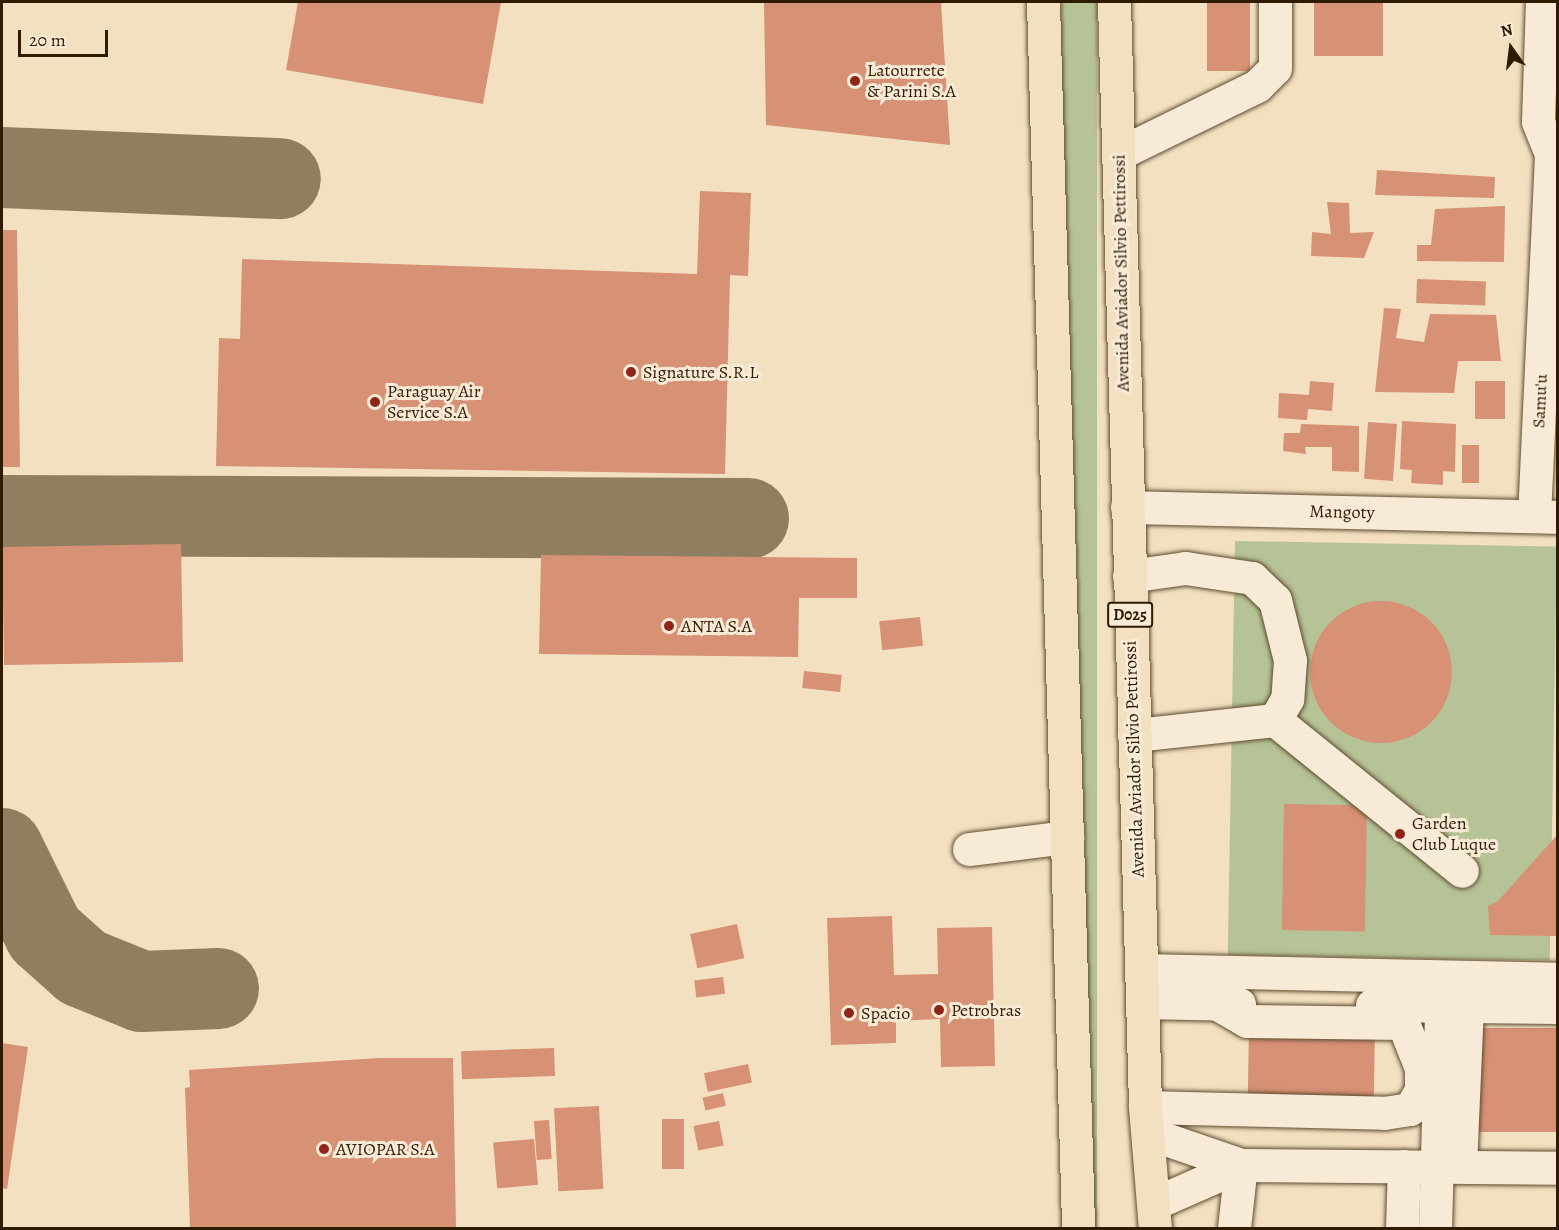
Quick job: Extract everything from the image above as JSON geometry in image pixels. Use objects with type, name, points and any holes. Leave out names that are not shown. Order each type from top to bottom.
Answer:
[{"type":"highway","points":[[1043,2],[1078,1228]]},
{"type":"highway","name":"Avenida Aviador Silvio Pettirossi","points":[[1114,2],[1142,1002],[1147,1120],[1155,1216]]},
{"type":"street","points":[[1118,154],[1257,86],[1275,68],[1275,2]]},
{"type":"street","name":"Samu'u","points":[[1542,2],[1538,121],[1554,155],[1546,516]]},
{"type":"street","name":"Mangoty","points":[[1127,507],[1546,516]]},
{"type":"street","points":[[1129,576],[1185,568],[1229,574],[1252,578],[1275,600],[1290,660],[1287,699],[1275,720]]},
{"type":"street","points":[[1134,735],[1275,720],[1462,871]]},
{"type":"street","points":[[970,847],[1067,837]]},
{"type":"street","points":[[1141,970],[1450,995],[1557,1008]]},
{"type":"street","points":[[1142,1002],[1218,1004],[1450,995],[1557,979]]},
{"type":"street","points":[[1435,1228],[1449,1166],[1450,995]]},
{"type":"street","points":[[1147,1120],[1384,1113],[1410,1109],[1421,1090],[1419,1059],[1403,1023],[1247,1021],[1218,1004]]},
{"type":"street","points":[[1147,1120],[1241,1165],[1557,1168]]},
{"type":"street","points":[[1155,1216],[1241,1165]]},
{"type":"street","points":[[1234,1228],[1241,1165]]},
{"type":"street","points":[[1402,1228],[1404,1166]]},
{"type":"green space","points":[[1061,2],[1097,2],[1097,1228],[1061,1228]]},
{"type":"green space","name":"Garden Club Luque","points":[[1235,541],[1557,547],[1550,961],[1228,955]]},
{"type":"building","points":[[298,2],[501,2],[483,104],[286,70]]},
{"type":"building","name":"Latourrete & Parini S.A","points":[[764,2],[941,2],[950,145],[766,125]]},
{"type":"building","points":[[1207,2],[1250,2],[1250,71],[1207,71]]},
{"type":"building","points":[[1314,2],[1383,2],[1383,56],[1314,56]]},
{"type":"building","points":[[1377,170],[1495,177],[1494,198],[1375,195]]},
{"type":"building","points":[[700,191],[751,193],[748,276],[730,275],[725,474],[216,466],[219,338],[240,339],[242,259],[697,274]]},
{"type":"building","points":[[1327,202],[1349,203],[1350,233],[1374,232],[1364,258],[1311,256],[1312,232],[1331,234]]},
{"type":"building","points":[[1505,206],[1504,262],[1417,261],[1417,245],[1431,245],[1435,209]]},
{"type":"building","points":[[2,230],[17,230],[20,467],[2,467]]},
{"type":"building","points":[[1417,279],[1486,281],[1485,305],[1416,303]]},
{"type":"building","points":[[1384,308],[1401,309],[1396,338],[1424,342],[1430,314],[1496,315],[1501,361],[1458,361],[1454,393],[1375,392]]},
{"type":"building","points":[[1310,381],[1334,383],[1332,411],[1308,409],[1307,420],[1278,418],[1279,393],[1309,395]]},
{"type":"building","points":[[1475,381],[1505,381],[1505,419],[1475,419]]},
{"type":"building","points":[[1402,421],[1456,424],[1455,472],[1443,471],[1443,485],[1411,483],[1412,470],[1400,469]]},
{"type":"building","points":[[1368,422],[1397,424],[1393,481],[1364,479]]},
{"type":"building","points":[[1301,424],[1359,426],[1359,472],[1332,471],[1332,447],[1305,447],[1306,454],[1283,451],[1284,433],[1300,433]]},
{"type":"building","points":[[1462,445],[1479,445],[1479,483],[1462,483]]},
{"type":"building","points":[[181,544],[183,662],[4,665],[2,547]]},
{"type":"building","name":"ANTA S.A","points":[[541,555],[857,558],[857,598],[799,598],[798,657],[539,654]]},
{"type":"building","points":[[1381,601],[1408,607],[1431,622],[1446,645],[1452,672],[1446,699],[1431,722],[1408,737],[1381,743],[1354,737],[1331,722],[1316,699],[1310,672],[1316,645],[1331,622],[1354,607]]},
{"type":"building","points":[[920,617],[923,646],[882,650],[879,621]]},
{"type":"building","points":[[804,671],[842,675],[840,692],[802,688]]},
{"type":"building","points":[[1284,804],[1367,805],[1365,931],[1282,930]]},
{"type":"building","points":[[1558,834],[1558,936],[1490,935],[1488,906],[1498,901]]},
{"type":"building","points":[[892,916],[894,975],[938,974],[937,928],[992,927],[995,1066],[941,1067],[940,1019],[896,1021],[896,1043],[831,1045],[827,918]]},
{"type":"building","points":[[737,924],[744,958],[697,968],[690,934]]},
{"type":"building","points":[[723,977],[725,994],[696,997],[694,981]]},
{"type":"building","points":[[1249,1027],[1375,1029],[1374,1101],[1248,1099]]},
{"type":"building","points":[[1470,1028],[1558,1028],[1558,1132],[1470,1132]]},
{"type":"building","points":[[2,1043],[28,1047],[7,1189],[2,1188]]},
{"type":"building","points":[[554,1048],[555,1076],[462,1079],[461,1051]]},
{"type":"building","name":"AVIOPAR S.A","points":[[379,1058],[453,1058],[456,1228],[190,1228],[185,1088],[190,1087],[189,1070]]},
{"type":"building","points":[[748,1064],[752,1083],[708,1092],[704,1073]]},
{"type":"building","points":[[723,1093],[726,1106],[705,1110],[703,1098]]},
{"type":"building","points":[[599,1106],[603,1189],[558,1191],[554,1108]]},
{"type":"building","points":[[662,1119],[684,1119],[684,1169],[662,1169]]},
{"type":"building","points":[[549,1120],[552,1159],[537,1160],[534,1121]]},
{"type":"building","points":[[719,1121],[724,1146],[698,1151],[693,1126]]},
{"type":"building","points":[[534,1139],[538,1185],[497,1188],[493,1143]]},
{"type":"taxiway","points":[[2,167],[280,178]]},
{"type":"taxiway","points":[[2,515],[748,518]]},
{"type":"taxiway","points":[[2,848],[44,933],[82,967],[141,991],[218,988]]},
{"type":"place","name":"Latourrete & Parini S.A","points":[[855,81]]},
{"type":"place","name":"Signature S.R.L","points":[[631,372]]},
{"type":"place","name":"Paraguay Air Service S.A","points":[[375,402]]},
{"type":"place","name":"ANTA S.A","points":[[669,626]]},
{"type":"place","name":"Garden Club Luque","points":[[1400,834]]},
{"type":"place","name":"Petrobras","points":[[939,1010]]},
{"type":"place","name":"Spacio","points":[[849,1013]]},
{"type":"place","name":"AVIOPAR S.A","points":[[324,1149]]}]
